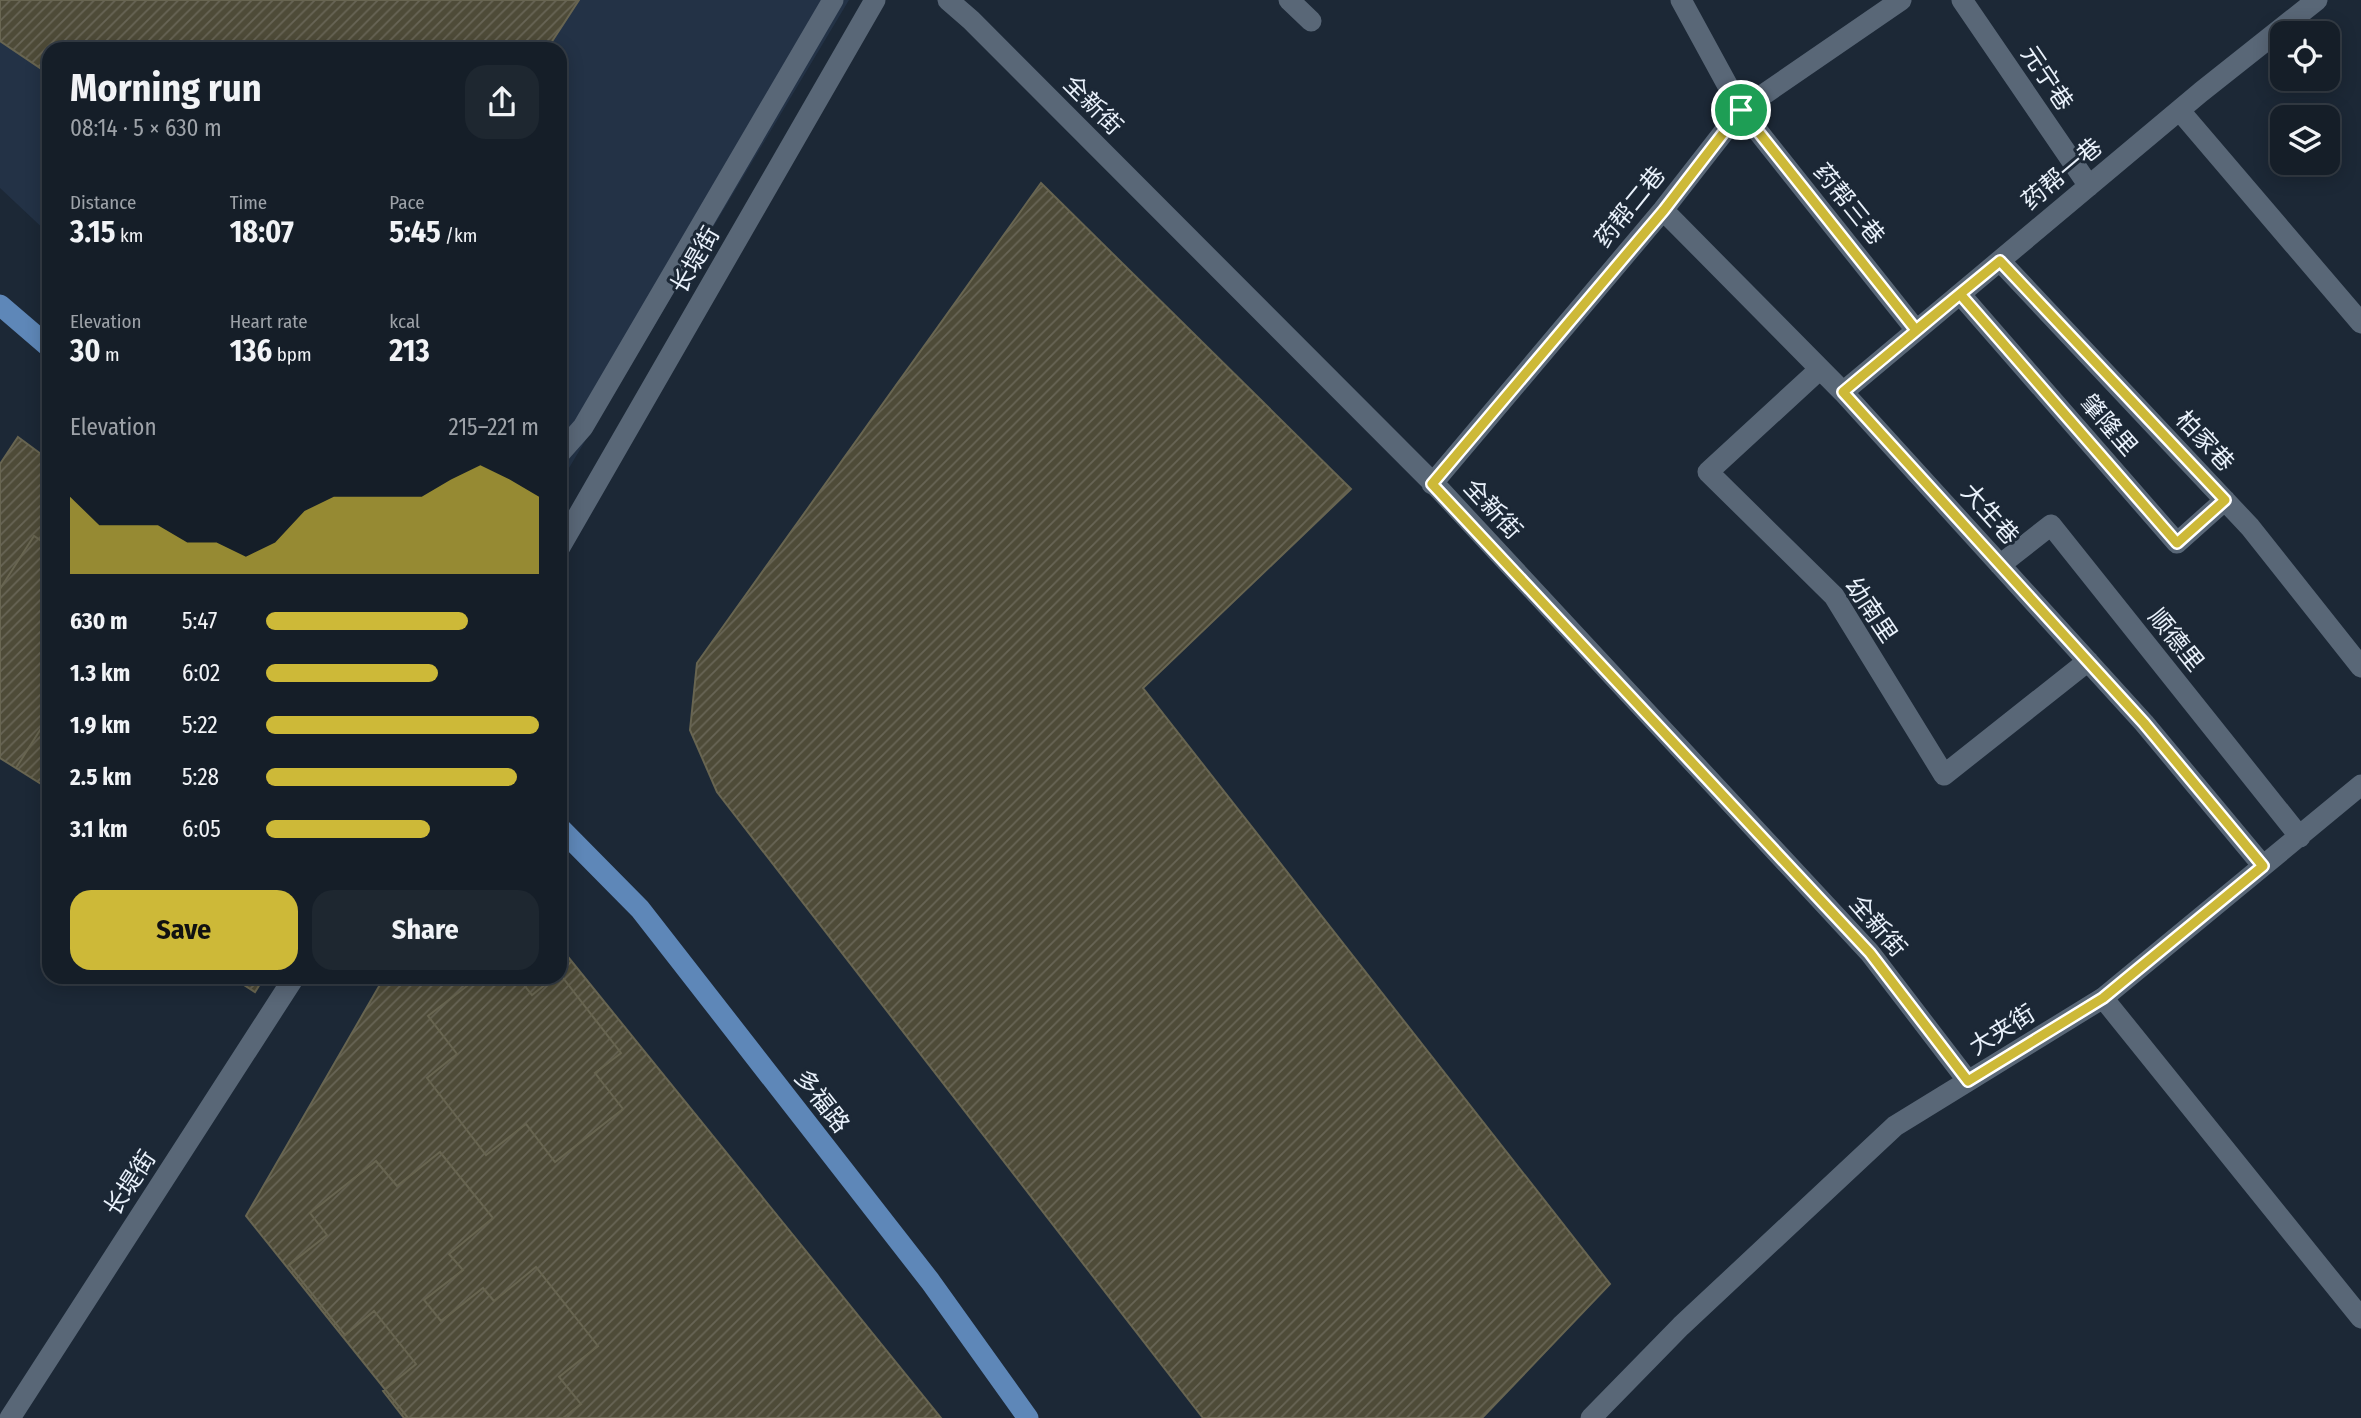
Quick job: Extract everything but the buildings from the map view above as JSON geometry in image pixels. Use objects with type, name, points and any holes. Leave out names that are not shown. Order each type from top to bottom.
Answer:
[{"type":"main road","points":[[0,305],[42,341]]},
{"type":"main road","name":"多福路","points":[[567,835],[640,909],[930,1282],[1028,1418]]},
{"type":"street","points":[[567,445],[583,427],[833,0]]},
{"type":"street","name":"长堤街","points":[[567,535],[875,0]]},
{"type":"street","name":"全新街","points":[[948,0],[971,20],[1432,484],[1870,953],[1968,1081]]},
{"type":"street","points":[[1289,0],[1311,21]]},
{"type":"street","name":"药帮三巷","points":[[1681,0],[1741,110],[1916,330]]},
{"type":"street","name":"药帮二巷","points":[[1432,484],[1664,210],[1741,110],[1901,0]]},
{"type":"street","name":"元宁巷","points":[[1962,0],[2089,186]]},
{"type":"street","name":"药帮一巷","points":[[1843,392],[2317,0]]},
{"type":"street","points":[[2180,111],[2361,323]]},
{"type":"street","name":"大生巷","points":[[1664,210],[1843,392],[2144,723],[2263,866]]},
{"type":"street","name":"柏家巷","points":[[2000,261],[2250,527],[2361,667]]},
{"type":"street","name":"肇隆里","points":[[1960,294],[2177,543],[2225,500]]},
{"type":"street","name":"幼南里","points":[[1820,369],[1708,472],[1834,596],[1944,775],[2088,661]]},
{"type":"street","name":"顺德里","points":[[2000,565],[2051,525],[2300,837]]},
{"type":"street","name":"大夹街","points":[[1591,1418],[1681,1326],[1895,1126],[2103,998],[2361,785]]},
{"type":"street","name":"长堤街","points":[[8,1409],[290,984]]},
{"type":"street","points":[[2103,998],[2361,1318]]},
{"type":"shaded area","points":[[0,0],[849,0],[567,471],[567,42],[42,42],[42,227],[0,188]]},
{"type":"route","points":[[1741,110],[1916,330],[2000,261],[2225,500],[2177,543],[1960,294],[1843,392],[2144,723],[2263,866],[2103,998],[1968,1081],[1870,953],[1432,484],[1664,210],[1741,110]]}]
